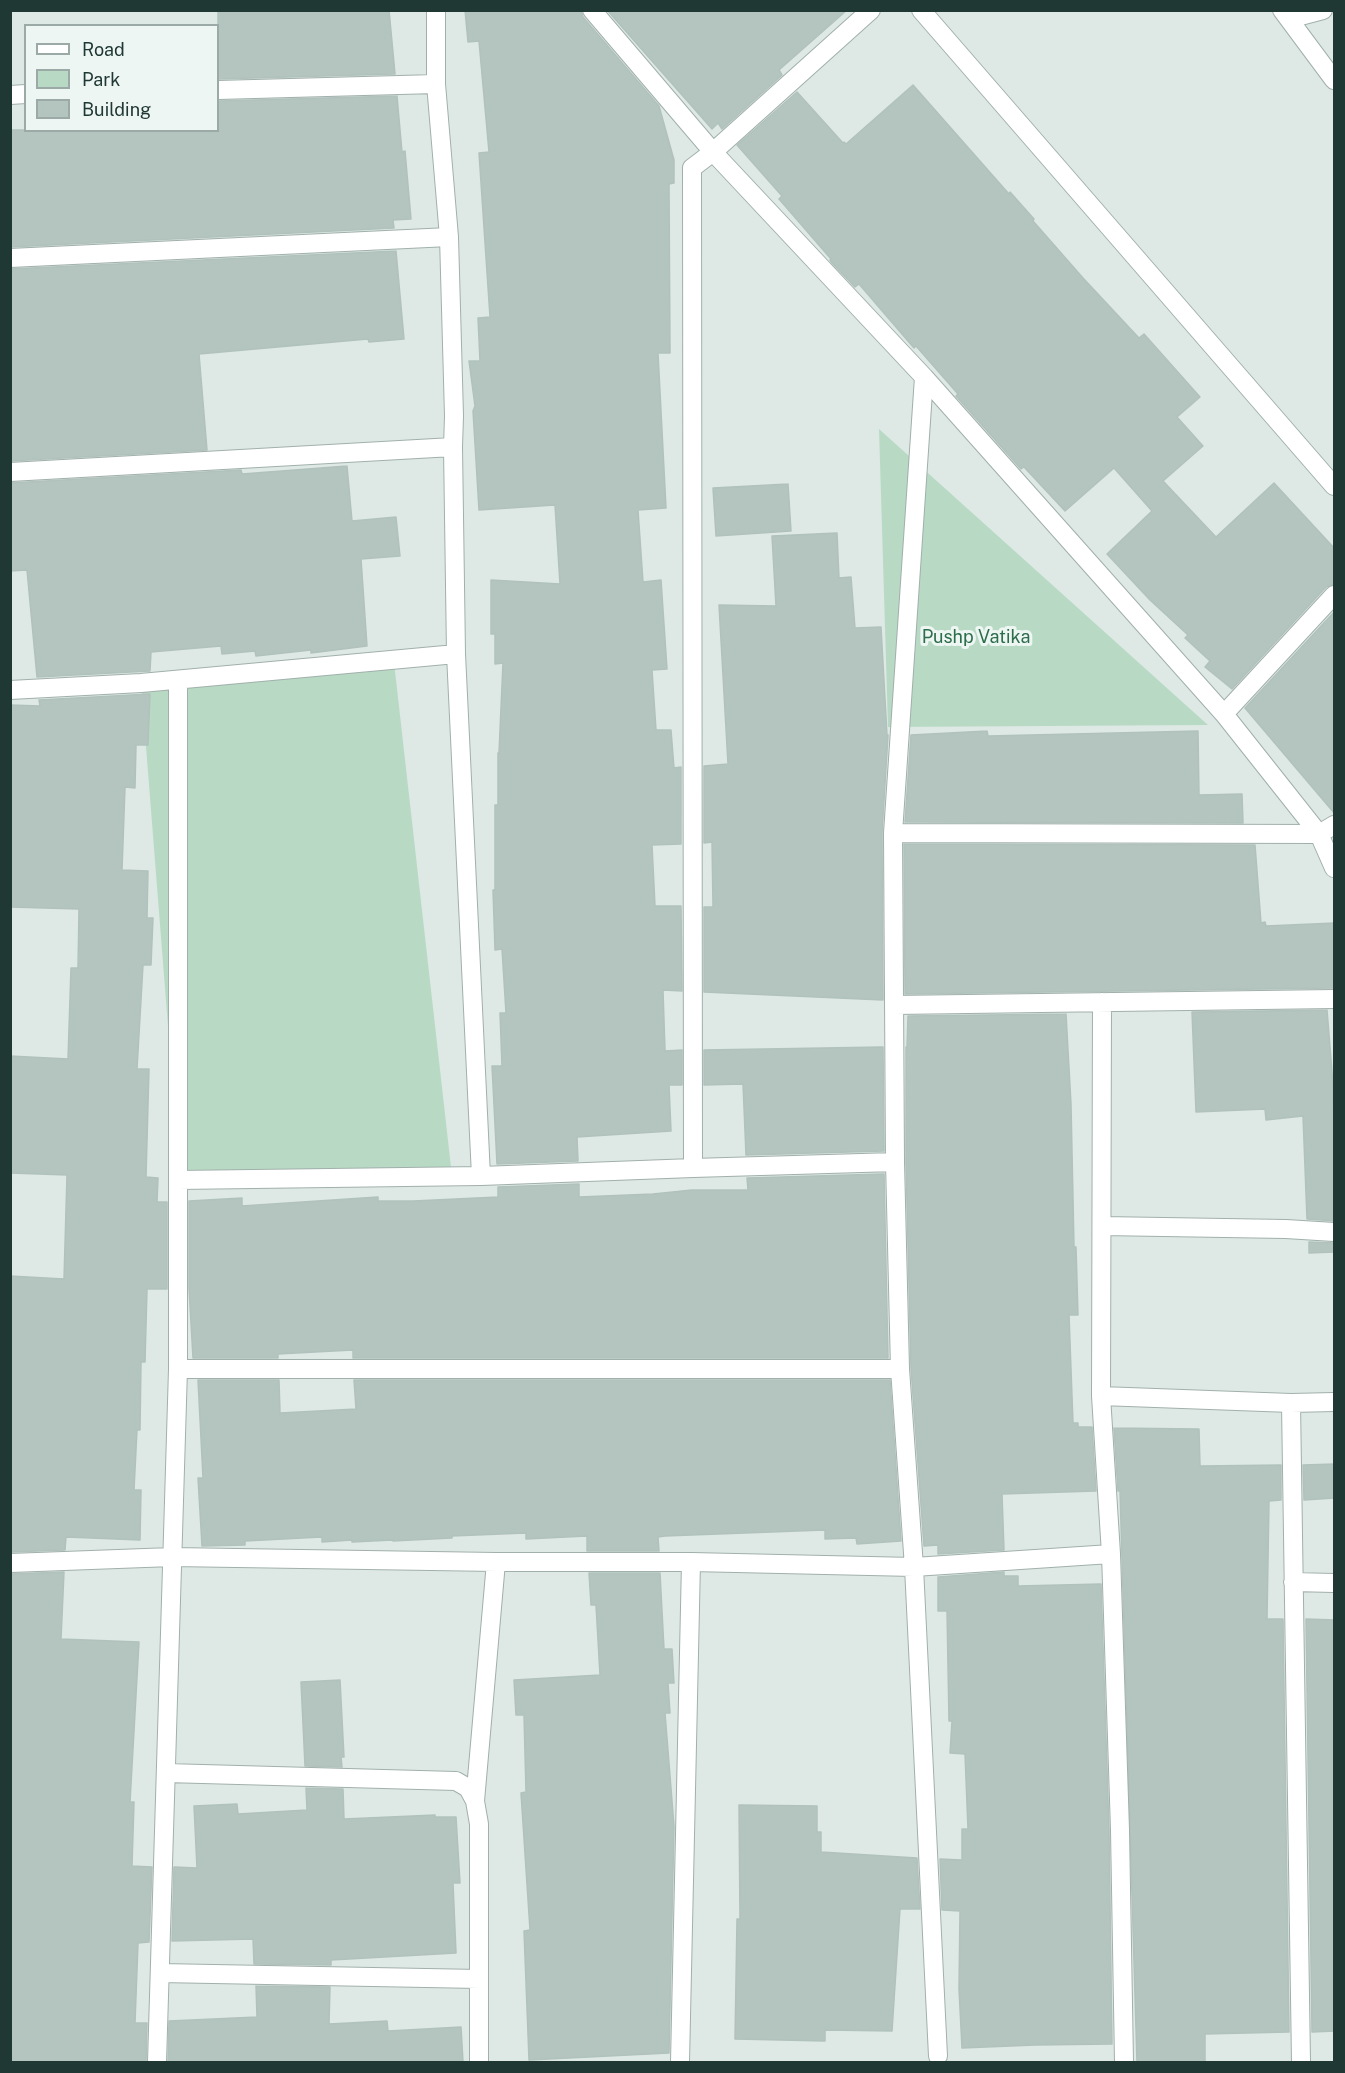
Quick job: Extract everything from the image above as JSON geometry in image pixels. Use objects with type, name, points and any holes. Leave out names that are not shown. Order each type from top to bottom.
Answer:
[{"type":"street","points":[[436,10],[436,84],[449,237],[454,416],[456,654],[481,1176]]},
{"type":"street","points":[[592,10],[713,152],[924,377],[1327,830],[1335,868]]},
{"type":"street","points":[[693,1168],[692,168],[713,152],[871,10]]},
{"type":"street","points":[[921,10],[1335,486]]},
{"type":"street","points":[[1285,15],[1323,10]]},
{"type":"street","points":[[1285,15],[1335,80]]},
{"type":"street","points":[[219,90],[436,84]]},
{"type":"street","points":[[10,258],[449,237]]},
{"type":"street","points":[[924,377],[893,833],[895,1162],[900,1369],[914,1567],[938,2056]]},
{"type":"street","points":[[10,472],[453,447]]},
{"type":"street","points":[[1224,714],[1335,595]]},
{"type":"street","points":[[10,690],[178,680],[456,654]]},
{"type":"street","points":[[157,2062],[178,1370],[178,680]]},
{"type":"street","points":[[893,833],[1327,830]]},
{"type":"street","points":[[894,1005],[1335,999]]},
{"type":"street","points":[[1102,1002],[1101,1396],[1111,1554],[1124,2062]]},
{"type":"street","points":[[178,1180],[481,1176],[895,1162]]},
{"type":"street","points":[[1102,1226],[1335,1232]]},
{"type":"street","points":[[178,1370],[900,1369]]},
{"type":"street","points":[[1101,1396],[1292,1403],[1335,1402]]},
{"type":"street","points":[[1292,1403],[1301,2062]]},
{"type":"street","points":[[10,1563],[172,1557],[496,1562],[691,1562],[914,1567],[1111,1554]]},
{"type":"street","points":[[479,2062],[479,1824],[476,1801],[496,1562]]},
{"type":"street","points":[[680,2062],[691,1562]]},
{"type":"street","points":[[1293,1582],[1335,1583]]},
{"type":"street","points":[[166,1773],[456,1781],[468,1788],[476,1801]]},
{"type":"street","points":[[160,1973],[479,1979]]},
{"type":"green space","name":"Pushp Vatika","points":[[879,429],[1208,725],[888,727]]},
{"type":"green space","points":[[394,662],[452,1176],[180,1179],[141,683]]},
{"type":"building","points":[[218,10],[389,10],[395,74],[219,79]]},
{"type":"building","points":[[465,10],[581,10],[583,17],[659,106],[674,160],[674,183],[669,184],[670,353],[658,353],[666,508],[638,510],[643,582],[661,580],[667,669],[652,670],[656,730],[671,730],[674,768],[681,767],[681,844],[652,845],[655,906],[681,906],[682,991],[663,990],[665,1051],[682,1050],[682,1085],[669,1085],[671,1131],[577,1137],[578,1161],[497,1164],[492,1066],[502,1066],[500,1013],[506,1013],[502,949],[495,950],[493,890],[495,890],[495,805],[498,805],[498,753],[503,663],[495,664],[495,634],[491,634],[491,580],[560,584],[555,505],[479,510],[473,411],[475,406],[469,361],[480,361],[478,318],[490,317],[479,153],[489,152],[479,41],[468,42]]},
{"type":"building","points":[[607,10],[847,10],[779,70],[782,75],[722,129],[718,123],[712,129]]},
{"type":"building","points":[[913,85],[1009,194],[1010,192],[1034,219],[1033,221],[1083,278],[1139,338],[1144,334],[1200,397],[1177,417],[1203,446],[1163,481],[1216,537],[1274,483],[1335,549],[1335,584],[1326,587],[1232,689],[1205,667],[1210,661],[1185,638],[1188,635],[1150,600],[1107,554],[1152,511],[1114,468],[1065,511],[1024,467],[1021,469],[956,396],[958,394],[916,346],[914,348],[859,284],[855,287],[832,263],[779,199],[782,196],[737,145],[797,92],[846,144]]},
{"type":"building","points":[[397,96],[411,219],[393,220],[394,228],[10,247],[10,130],[24,130],[24,132],[219,132],[219,101]]},
{"type":"building","points":[[396,251],[404,339],[369,342],[368,339],[199,354],[207,450],[10,461],[10,269]]},
{"type":"building","points":[[347,466],[352,521],[396,517],[400,556],[361,559],[367,646],[311,653],[311,650],[256,656],[255,651],[222,654],[221,646],[151,652],[150,671],[37,677],[27,570],[10,571],[10,483],[241,470],[242,474]]},
{"type":"building","points":[[788,484],[791,531],[716,536],[713,488]]},
{"type":"building","points":[[837,533],[839,578],[851,577],[855,628],[881,627],[888,735],[882,833],[883,1000],[704,992],[704,907],[713,907],[712,842],[704,843],[704,766],[728,764],[719,605],[776,606],[772,536]]},
{"type":"building","points":[[1335,611],[1335,814],[1245,708]]},
{"type":"building","points":[[150,694],[148,745],[136,745],[135,788],[125,787],[122,870],[148,871],[147,918],[153,918],[151,965],[143,965],[137,1069],[149,1069],[146,1177],[158,1178],[157,1202],[167,1202],[167,1289],[147,1289],[145,1362],[141,1362],[140,1430],[137,1430],[134,1490],[141,1490],[140,1540],[66,1537],[65,1550],[10,1552],[10,1276],[64,1279],[67,1175],[10,1173],[10,1056],[68,1059],[71,968],[78,968],[79,909],[10,907],[10,705],[40,706],[39,700]]},
{"type":"building","points":[[987,731],[988,736],[1198,731],[1199,795],[1242,794],[1243,823],[905,822],[911,735]]},
{"type":"building","points":[[904,844],[1255,845],[1261,923],[1265,922],[1266,926],[1335,923],[1335,988],[905,994]]},
{"type":"building","points":[[1327,1010],[1335,1141],[1335,1221],[1307,1219],[1303,1116],[1266,1120],[1265,1109],[1196,1112],[1192,1012]]},
{"type":"building","points":[[1066,1014],[1078,1315],[1069,1315],[1073,1423],[1078,1423],[1078,1427],[1092,1427],[1096,1491],[1002,1494],[1004,1550],[938,1554],[938,1545],[924,1546],[911,1368],[906,1162],[908,1016]]},
{"type":"building","points":[[883,1047],[884,1151],[746,1155],[743,1084],[704,1085],[704,1050]]},
{"type":"building","points":[[884,1174],[888,1358],[353,1358],[353,1350],[278,1354],[278,1358],[193,1358],[189,1288],[189,1201],[242,1198],[242,1206],[378,1197],[378,1201],[413,1201],[498,1197],[498,1187],[579,1184],[579,1197],[692,1190],[748,1190],[747,1178]]},
{"type":"building","points":[[1309,1242],[1335,1243],[1335,1252],[1309,1253]]},
{"type":"building","points":[[198,1380],[279,1380],[280,1413],[356,1409],[354,1380],[890,1380],[901,1541],[857,1544],[856,1538],[825,1539],[825,1530],[665,1536],[658,1537],[659,1551],[587,1551],[587,1536],[526,1539],[526,1533],[352,1542],[352,1540],[322,1542],[322,1537],[245,1541],[245,1545],[202,1546],[198,1478],[203,1478]]},
{"type":"building","points":[[1114,1428],[1199,1429],[1200,1466],[1281,1465],[1281,1500],[1269,1501],[1267,1619],[1283,1619],[1289,2032],[1205,2034],[1205,2062],[1137,2062],[1120,1491],[1118,1491]]},
{"type":"building","points":[[1335,1464],[1335,1498],[1304,1500],[1303,1465]]},
{"type":"building","points":[[64,1572],[61,1639],[139,1642],[130,1802],[134,1802],[132,1866],[152,1867],[149,1942],[138,1943],[135,2023],[147,2023],[146,2062],[10,2062],[10,1574]]},
{"type":"building","points":[[1004,1572],[1004,1576],[1018,1576],[1018,1586],[1101,1584],[1109,1830],[1112,2044],[962,2048],[959,1989],[960,1911],[942,1910],[940,1859],[962,1860],[962,1829],[968,1829],[965,1754],[950,1753],[952,1721],[949,1721],[947,1611],[938,1611],[938,1577]]},
{"type":"building","points":[[589,1573],[660,1573],[664,1649],[672,1649],[674,1683],[668,1683],[670,1713],[665,1713],[674,1826],[669,2053],[529,2060],[524,1931],[530,1930],[521,1793],[526,1792],[524,1715],[516,1715],[514,1680],[600,1675],[596,1605],[591,1605]]},
{"type":"building","points":[[1306,1619],[1335,1620],[1335,2031],[1312,2032]]},
{"type":"building","points":[[340,1680],[344,1757],[341,1757],[342,1767],[305,1766],[301,1682]]},
{"type":"building","points":[[306,1788],[343,1789],[344,1819],[435,1815],[435,1817],[456,1817],[460,1883],[453,1883],[456,1953],[331,1960],[331,1965],[254,1964],[253,1939],[172,1941],[174,1867],[197,1868],[194,1806],[237,1804],[238,1814],[307,1810]]},
{"type":"building","points":[[739,1805],[817,1806],[817,1832],[821,1832],[821,1852],[917,1858],[920,1909],[900,1909],[892,2031],[825,2030],[825,2041],[735,2039],[737,1919],[740,1919]]},
{"type":"building","points":[[256,1986],[330,1987],[329,2024],[387,2021],[388,2031],[461,2027],[463,2062],[168,2062],[169,2021],[257,2017]]}]
